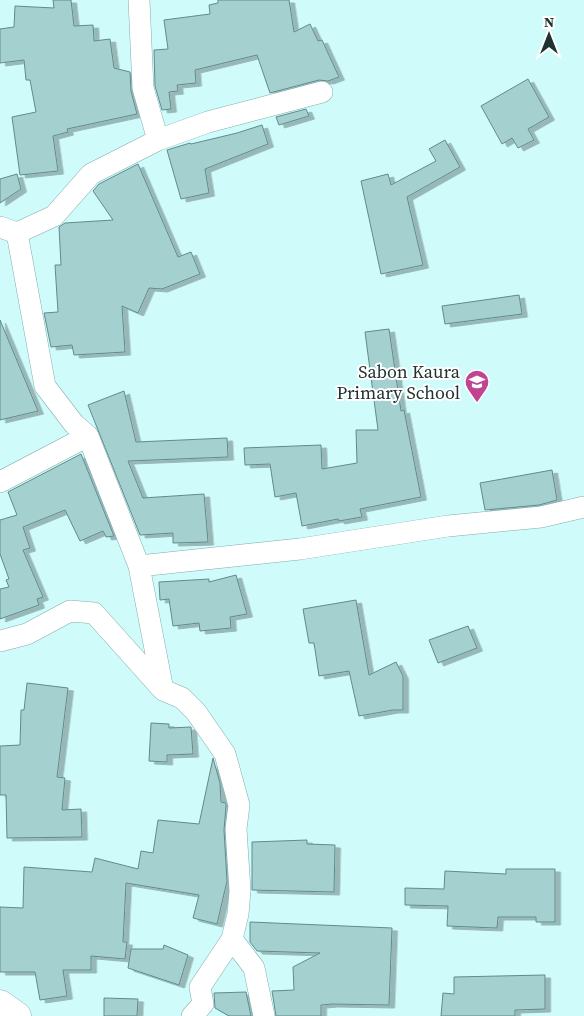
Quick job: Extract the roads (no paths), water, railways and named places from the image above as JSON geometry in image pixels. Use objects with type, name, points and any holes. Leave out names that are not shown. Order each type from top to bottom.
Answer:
[{"type":"main road","points":[[0,1004],[18,1016]]},
{"type":"street","points":[[139,0],[143,88],[158,140]]},
{"type":"street","points":[[163,690],[139,566],[88,436],[74,424],[45,386],[8,230],[54,216],[91,174],[158,140],[208,122],[322,92]]},
{"type":"street","points":[[0,482],[88,436]]},
{"type":"street","points":[[139,566],[300,549],[448,526],[541,517],[584,507]]},
{"type":"street","points":[[0,641],[27,634],[70,611],[94,613],[163,690],[182,698],[196,712],[225,754],[239,805],[236,828],[240,891],[238,914],[232,938],[200,987],[202,1004],[192,1016]]},
{"type":"street","points":[[232,938],[254,968],[264,1016]]},
{"type":"place","name":"Sabon Kaura Primary School","points":[[477,403]]}]
